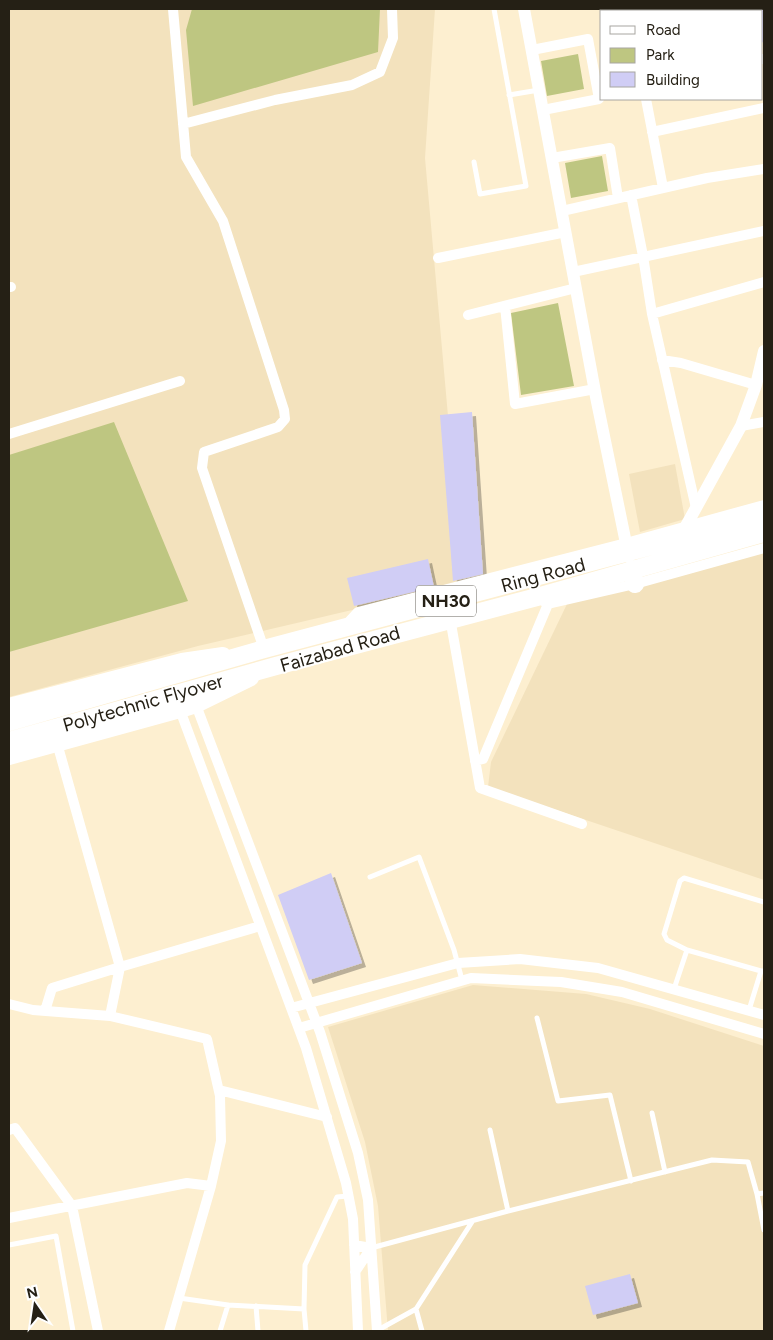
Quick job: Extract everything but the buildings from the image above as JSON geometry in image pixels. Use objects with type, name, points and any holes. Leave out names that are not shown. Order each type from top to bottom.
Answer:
[{"type":"highway","name":"Ring Road","points":[[264,649],[344,628],[631,562],[764,516]]},
{"type":"highway","name":"Faizabad Road","points":[[276,666],[450,618],[542,601],[631,562],[764,533]]},
{"type":"highway","name":"Polytechnic Flyover","points":[[9,722],[264,649]]},
{"type":"highway","name":"Polytechnic Flyover","points":[[9,741],[276,666]]},
{"type":"main road","name":"Faizabad Road","points":[[9,706],[182,661],[264,649]]},
{"type":"main road","name":"Faizabad Road","points":[[9,757],[196,705],[276,666]]},
{"type":"street","points":[[173,9],[186,157],[223,221],[284,410],[285,419],[278,428],[204,452],[202,468],[264,649]]},
{"type":"street","points":[[183,124],[275,100],[352,86],[380,72],[392,38],[392,9]]},
{"type":"street","points":[[524,9],[594,389],[631,562]]},
{"type":"street","points":[[532,50],[588,39],[599,99],[543,110]]},
{"type":"street","points":[[646,100],[663,188]]},
{"type":"street","points":[[652,132],[764,108]]},
{"type":"street","points":[[552,158],[610,148],[618,198]]},
{"type":"street","points":[[562,210],[706,178],[764,169]]},
{"type":"street","points":[[631,195],[652,314],[696,508]]},
{"type":"street","points":[[573,272],[764,231]]},
{"type":"street","points":[[438,258],[566,232]]},
{"type":"street","points":[[652,314],[764,282]]},
{"type":"street","points":[[468,315],[576,288]]},
{"type":"street","points":[[506,306],[515,404],[594,389]]},
{"type":"street","points":[[686,526],[741,426],[756,385],[764,351]]},
{"type":"street","points":[[662,360],[680,363],[756,385]]},
{"type":"street","points":[[9,434],[180,382]]},
{"type":"street","points":[[741,426],[764,422]]},
{"type":"street","points":[[631,562],[686,526],[764,504]]},
{"type":"street","points":[[631,562],[764,548]]},
{"type":"street","points":[[475,761],[483,759],[542,601]]},
{"type":"street","points":[[450,618],[480,788],[582,824]]},
{"type":"street","points":[[196,705],[309,1003],[358,1153],[368,1200],[377,1331]]},
{"type":"street","points":[[180,710],[299,1028],[346,1183],[353,1219],[358,1331]]},
{"type":"street","points":[[57,743],[120,967],[110,1016]]},
{"type":"street","points":[[217,810],[233,803]]},
{"type":"street","points":[[45,1011],[52,988],[260,926]]},
{"type":"street","points":[[291,1008],[458,962],[520,959],[598,968],[764,1015]]},
{"type":"street","points":[[299,1028],[471,978],[561,982],[622,992],[764,1034]]},
{"type":"street","points":[[394,980],[398,998]]},
{"type":"street","points":[[9,1004],[45,1011],[110,1016],[207,1039],[219,1090],[220,1141],[211,1186],[169,1331]]},
{"type":"street","points":[[219,1090],[327,1117]]},
{"type":"street","points":[[9,1130],[15,1128],[72,1206],[98,1331]]},
{"type":"street","points":[[9,1218],[187,1183],[211,1186]]},
{"type":"street","points":[[354,1245],[371,1248]]},
{"type":"street","points":[[355,1272],[371,1248]]},
{"type":"lane","points":[[474,162],[480,194],[526,186],[494,9]]},
{"type":"lane","points":[[510,95],[540,90]]},
{"type":"lane","points":[[370,877],[419,857],[458,962],[462,980]]},
{"type":"lane","points":[[748,1010],[763,971],[687,950],[667,940],[664,934],[680,881],[684,878],[764,902]]},
{"type":"lane","points":[[674,990],[687,950]]},
{"type":"lane","points":[[537,1018],[558,1101],[610,1095],[631,1181]]},
{"type":"lane","points":[[652,1113],[665,1172]]},
{"type":"lane","points":[[490,1130],[508,1211]]},
{"type":"lane","points":[[371,1248],[508,1211],[712,1160],[748,1162],[764,1230]]},
{"type":"lane","points":[[757,1194],[764,1193]]},
{"type":"lane","points":[[306,1331],[304,1309],[305,1265],[337,1197],[348,1196]]},
{"type":"lane","points":[[377,1331],[416,1308],[472,1222]]},
{"type":"lane","points":[[9,1245],[56,1236],[73,1331]]},
{"type":"lane","points":[[178,1298],[228,1305],[304,1309]]},
{"type":"lane","points":[[220,1331],[228,1305]]},
{"type":"lane","points":[[256,1306],[258,1331]]},
{"type":"lane","points":[[416,1308],[422,1331]]},
{"type":"shaded area","points":[[9,9],[435,9],[425,158],[463,584],[198,646],[9,697]]},
{"type":"shaded area","points":[[675,464],[685,519],[640,532],[629,474]]},
{"type":"shaded area","points":[[764,549],[764,880],[488,787],[491,762],[567,604]]},
{"type":"shaded area","points":[[473,985],[586,994],[650,1009],[764,1046],[764,1331],[388,1331],[378,1206],[365,1142],[328,1027]]},
{"type":"green space","points":[[192,9],[380,9],[378,52],[193,106],[186,30]]},
{"type":"green space","points":[[578,54],[584,89],[547,96],[541,61]]},
{"type":"green space","points":[[602,156],[608,191],[571,198],[565,163]]},
{"type":"green space","points":[[558,303],[574,386],[521,395],[511,313]]},
{"type":"green space","points":[[114,422],[188,601],[9,652],[9,455]]}]
